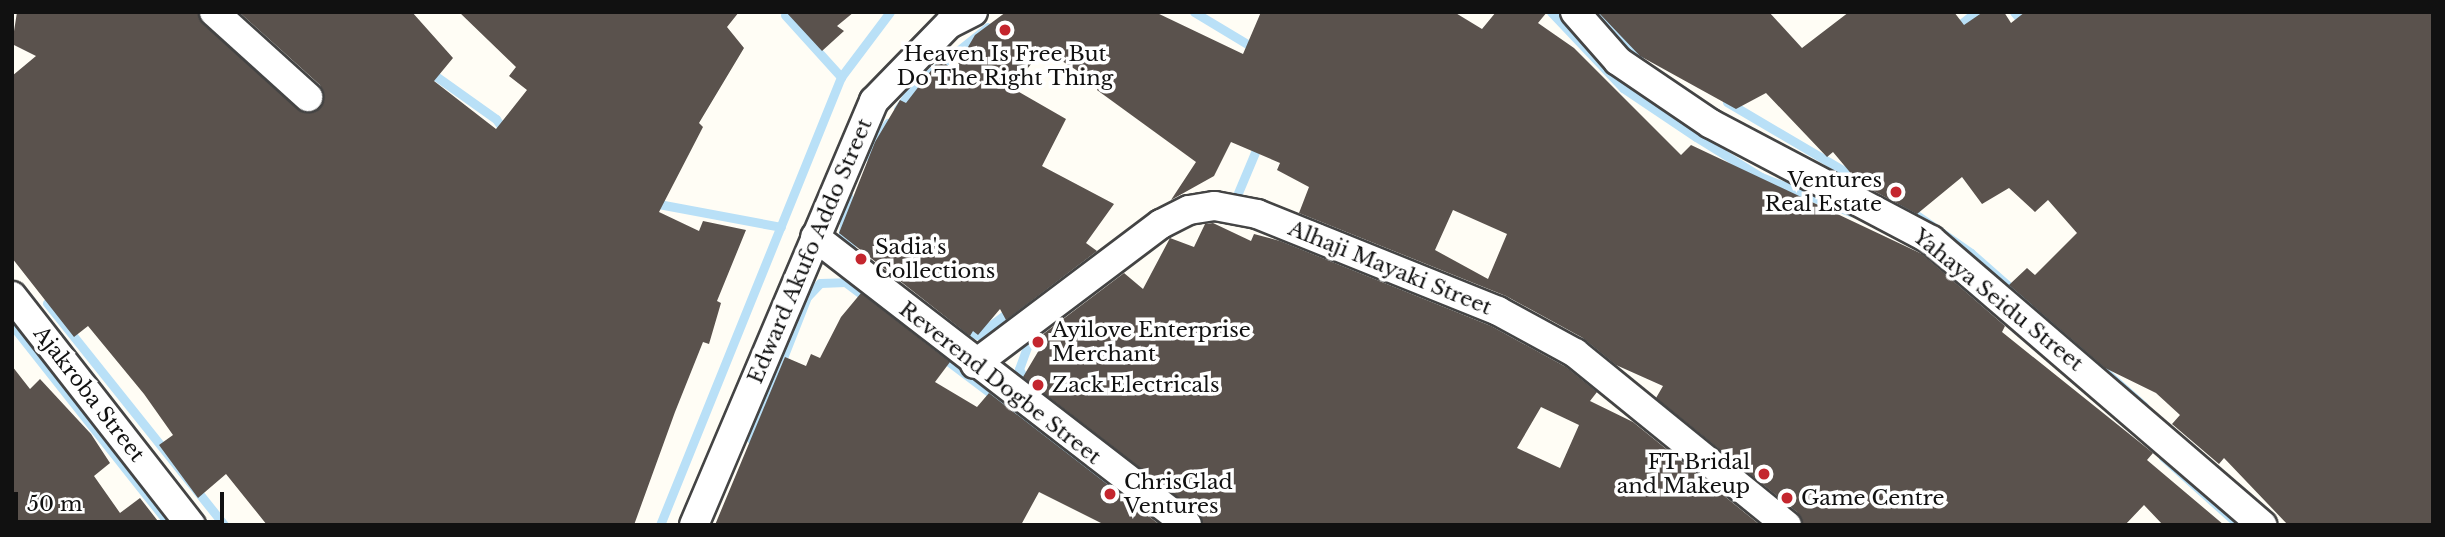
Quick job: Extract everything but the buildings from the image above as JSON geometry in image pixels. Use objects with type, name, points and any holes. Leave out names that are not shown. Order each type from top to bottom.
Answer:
[{"type":"street","points":[[214,12],[308,97]]},
{"type":"street","name":"Edward Akufo Addo Street","points":[[694,525],[874,101],[949,23],[973,12]]},
{"type":"street","name":"Yahaya Seidu Street","points":[[1575,12],[1618,61],[1711,124],[1931,240],[2262,525]]},
{"type":"street","name":"Alhaji Mayaki Street","points":[[975,364],[1161,224],[1189,210],[1215,206],[1256,214],[1485,306],[1555,342],[1787,525]]},
{"type":"street","name":"Reverend Dogbe Street","points":[[815,237],[975,364],[1187,525]]},
{"type":"street","name":"Ajakroba Street","points":[[12,296],[191,525]]},
{"type":"waterway","points":[[660,525],[841,77],[890,12]]},
{"type":"waterway","points":[[1194,12],[1257,50]]},
{"type":"waterway","points":[[1551,12],[1623,88],[1696,137],[1761,177],[1851,212]]},
{"type":"waterway","points":[[1953,30],[1976,12]]},
{"type":"waterway","points":[[2014,12],[2026,27]]},
{"type":"waterway","points":[[785,15],[841,77]]},
{"type":"waterway","points":[[1603,15],[1617,35],[1642,53]]},
{"type":"waterway","points":[[898,109],[915,85],[988,27]]},
{"type":"waterway","points":[[430,72],[496,119],[505,132]]},
{"type":"waterway","points":[[1727,102],[1863,182]]},
{"type":"waterway","points":[[864,157],[888,123]]},
{"type":"waterway","points":[[1235,200],[1259,143]]},
{"type":"waterway","points":[[848,196],[843,233],[853,251]]},
{"type":"waterway","points":[[653,203],[781,227]]},
{"type":"waterway","points":[[1902,205],[1971,253],[2144,406]]},
{"type":"waterway","points":[[751,439],[807,297],[820,283],[845,282],[906,328]]},
{"type":"waterway","points":[[954,331],[978,335],[1008,312],[1038,302]]},
{"type":"waterway","points":[[47,303],[224,525]]},
{"type":"waterway","points":[[12,325],[170,525]]},
{"type":"waterway","points":[[1031,390],[1019,369],[1032,334]]},
{"type":"waterway","points":[[941,356],[1131,499]]},
{"type":"waterway","points":[[2163,457],[2239,525]]},
{"type":"place","name":"Heaven Is Free But Do The Right Thing","points":[[1005,30]]},
{"type":"place","name":"Ventures Real Estate","points":[[1896,192]]},
{"type":"place","name":"Sadia's Collections","points":[[861,259]]},
{"type":"place","name":"Ayilove Enterprise Merchant","points":[[1038,342]]},
{"type":"place","name":"Zack Electricals","points":[[1038,385]]},
{"type":"place","name":"FT Bridal and Makeup","points":[[1764,474]]},
{"type":"place","name":"ChrisGlad Ventures","points":[[1110,494]]},
{"type":"place","name":"Game Centre","points":[[1787,498]]}]
